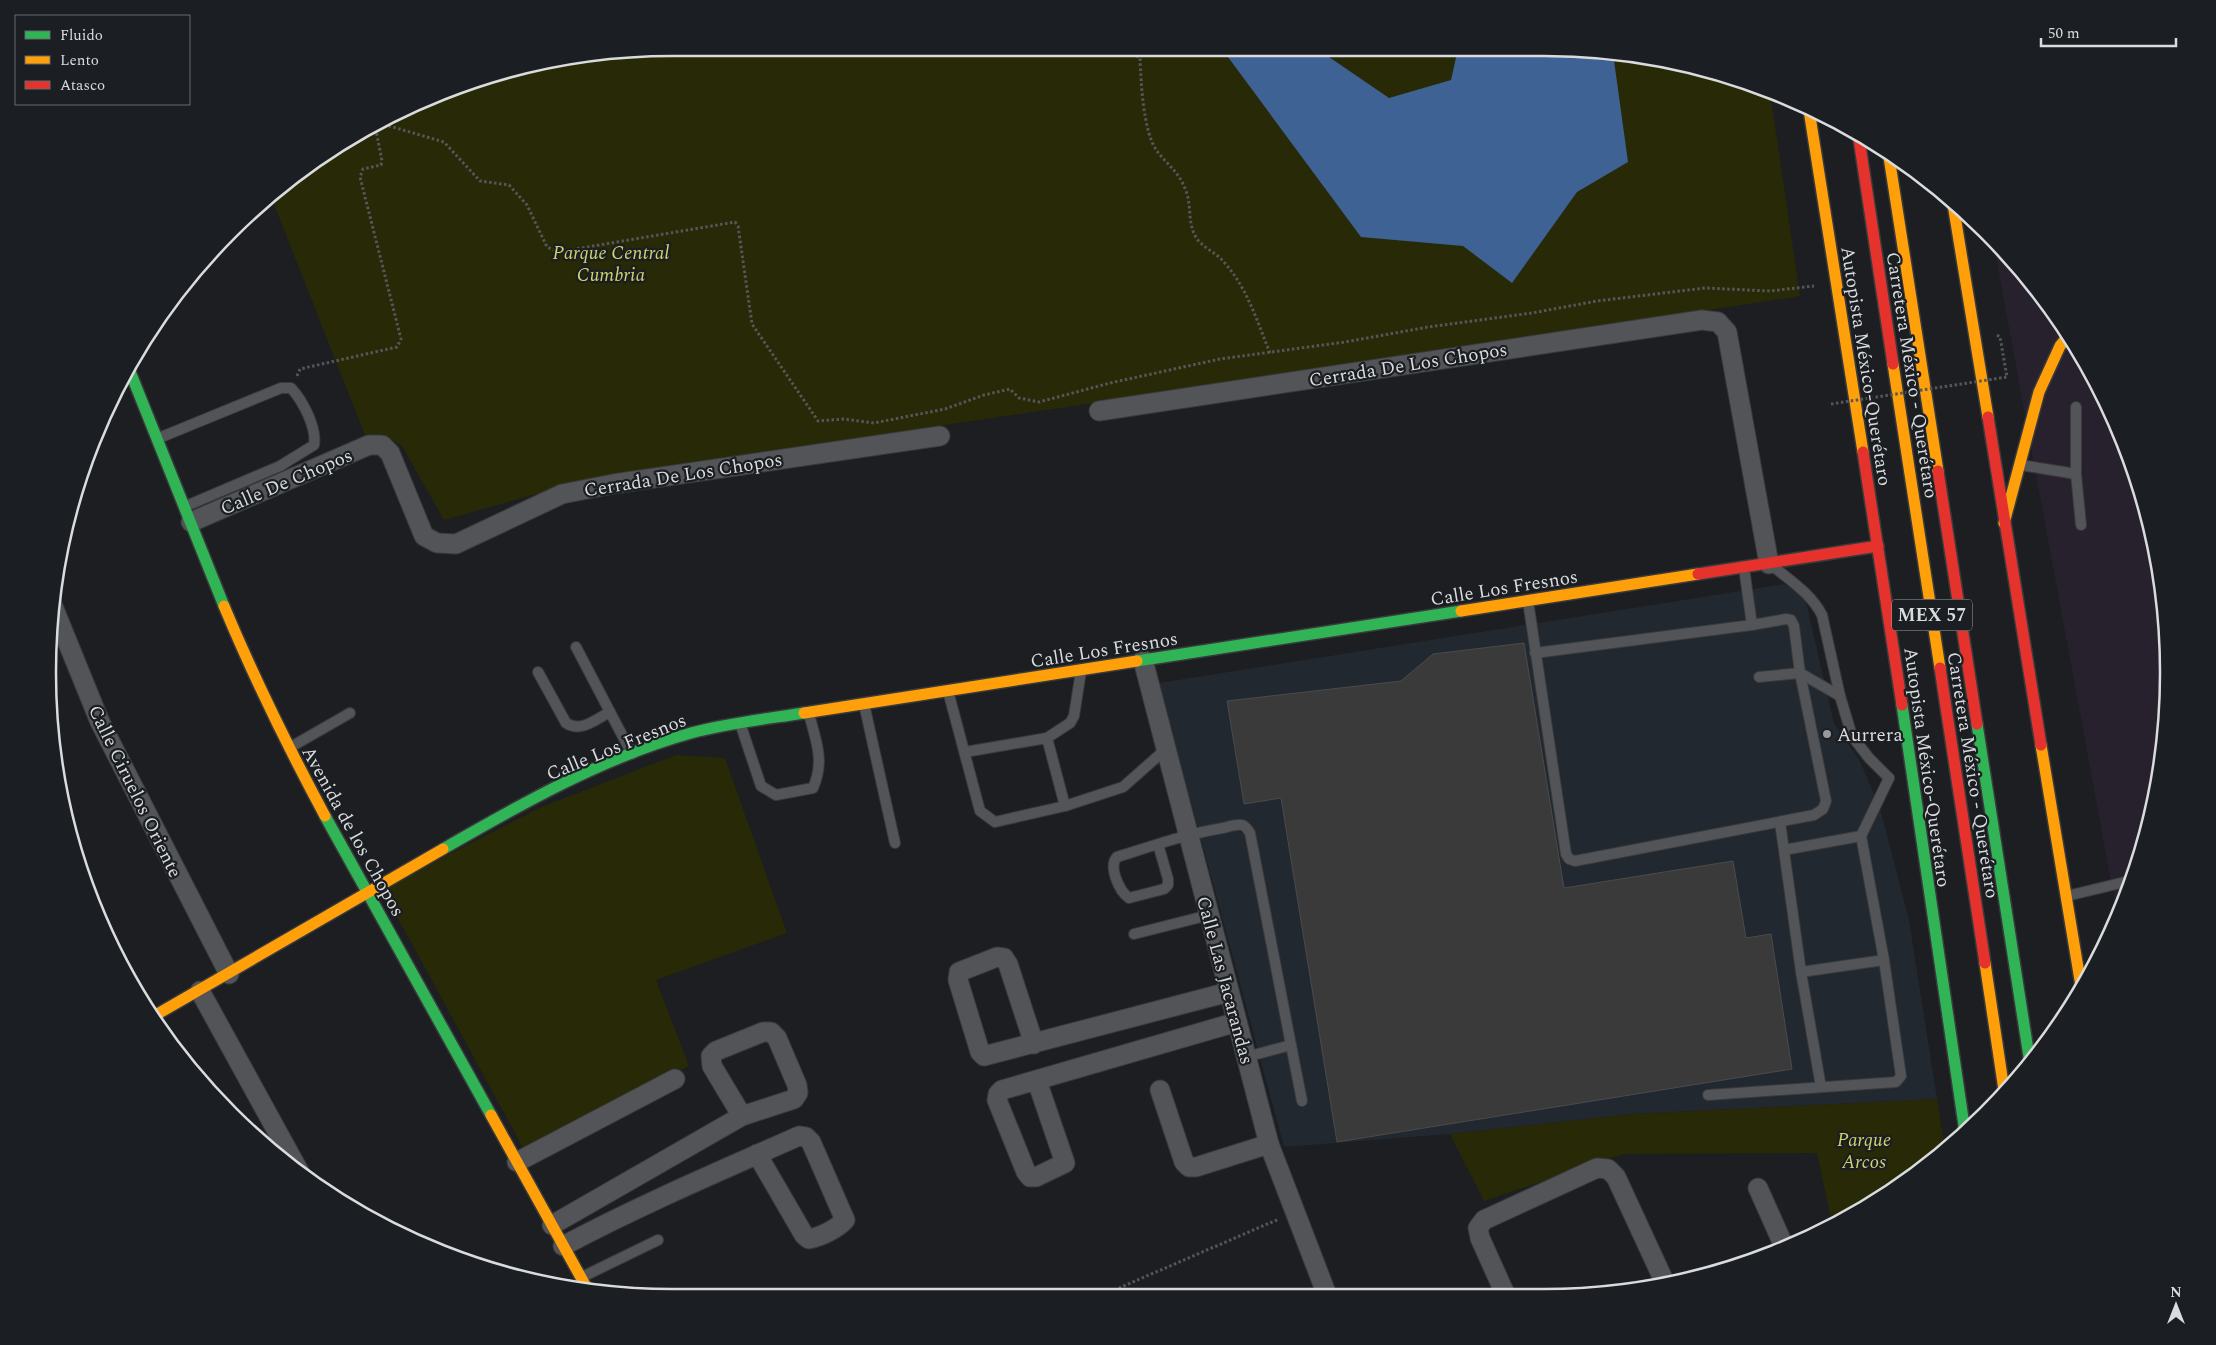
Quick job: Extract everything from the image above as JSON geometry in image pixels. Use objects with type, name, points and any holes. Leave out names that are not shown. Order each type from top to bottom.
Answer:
[{"type":"main road","points":[[1803,114],[1818,164]]},
{"type":"main road","name":"Autopista México-Querétaro","points":[[1810,117],[1878,546],[1900,775],[1963,1123]]},
{"type":"main road","name":"Carretera México - Querétaro","points":[[1860,144],[2003,1083]]},
{"type":"main road","name":"Carretera México - Querétaro","points":[[1890,163],[2028,1053]]},
{"type":"main road","points":[[1955,213],[2079,976]]},
{"type":"main road","points":[[2004,523],[2039,392],[2063,342]]},
{"type":"main road","name":"Avenida de los Chopos","points":[[132,376],[243,652],[288,748],[584,1282]]},
{"type":"main road","name":"Calle Los Fresnos","points":[[159,1013],[368,891],[534,798],[632,755],[685,735],[740,722],[1878,546]]},
{"type":"street","name":"Cerrada De Los Chopos","points":[[1099,412],[1702,320],[1718,322],[1726,332],[1769,564]]},
{"type":"street","name":"Cerrada De Los Chopos","points":[[382,445],[390,453],[424,536],[437,543],[456,544],[562,494],[613,484],[940,436]]},
{"type":"street","name":"Calle De Chopos","points":[[188,514],[369,445],[382,445]]},
{"type":"street","name":"Calle Ciruelos Oriente","points":[[59,621],[100,722],[229,974]]},
{"type":"street","name":"Calle Las Jacarandas","points":[[1142,660],[1269,1144],[1325,1289]]},
{"type":"street","points":[[1034,1044],[1008,964],[1004,958],[997,958],[959,972],[958,980],[980,1052],[984,1056],[1034,1044],[1229,992]]},
{"type":"street","points":[[200,991],[291,1156]]},
{"type":"street","points":[[1037,1081],[1065,1163],[1036,1176],[1030,1176],[1026,1172],[997,1100],[998,1094],[1002,1090],[1237,1022]]},
{"type":"street","points":[[552,1224],[742,1116],[794,1099],[798,1093],[797,1085],[777,1038],[771,1032],[763,1032],[716,1051],[711,1056],[712,1066],[742,1116]]},
{"type":"street","points":[[517,1162],[675,1078]]},
{"type":"street","points":[[1160,1090],[1184,1162],[1188,1167],[1196,1167],[1269,1144]]},
{"type":"street","points":[[563,1246],[757,1154],[799,1136],[806,1137],[811,1142],[845,1220],[841,1224],[809,1239],[804,1235],[757,1154]]},
{"type":"street","points":[[1503,1289],[1480,1238],[1478,1228],[1484,1220],[1597,1168],[1608,1169],[1616,1176],[1662,1277]]},
{"type":"street","points":[[1758,1188],[1782,1241]]},
{"type":"lane","points":[[158,439],[281,388],[291,388],[299,396],[315,437],[314,445],[280,466],[188,514]]},
{"type":"lane","points":[[2076,407],[2076,474],[2081,525]]},
{"type":"lane","points":[[2019,464],[2076,474]]},
{"type":"lane","points":[[1708,1095],[1896,1082],[1901,1076],[1884,960],[1861,836],[1900,775],[1869,758],[1852,736],[1840,696],[1822,615],[1813,598],[1769,564]]},
{"type":"lane","points":[[1744,568],[1752,625]]},
{"type":"lane","points":[[1528,601],[1535,653],[1566,854],[1569,860],[1575,861],[1780,822],[1814,815],[1823,809],[1826,801],[1800,673],[1794,626],[1791,620],[1786,619],[1535,653]]},
{"type":"lane","points":[[576,647],[632,755]]},
{"type":"lane","points":[[964,752],[1046,738],[1070,722],[1074,716],[1081,670]]},
{"type":"lane","points":[[538,672],[566,723],[573,727],[581,727],[610,712]]},
{"type":"lane","points":[[1759,677],[1800,673],[1840,696]]},
{"type":"lane","points":[[948,690],[980,811],[996,822],[1065,806],[1123,787],[1166,749]]},
{"type":"lane","points":[[864,703],[895,843]]},
{"type":"lane","points":[[740,722],[761,786],[776,795],[813,788],[818,776],[820,763],[809,712]]},
{"type":"lane","points":[[288,748],[350,713]]},
{"type":"lane","points":[[1046,738],[1065,806]]},
{"type":"lane","points":[[1780,822],[1801,972],[1821,1087]]},
{"type":"lane","points":[[1158,844],[1168,885],[1164,889],[1129,898],[1123,894],[1112,867],[1117,857],[1158,844],[1188,835],[1242,825],[1250,833],[1302,1101]]},
{"type":"lane","points":[[1784,850],[1861,836]]},
{"type":"lane","points":[[2066,897],[2123,883]]},
{"type":"lane","points":[[1134,934],[1209,915]]},
{"type":"lane","points":[[1801,972],[1884,960]]},
{"type":"lane","points":[[1246,1057],[1291,1045]]},
{"type":"lane","points":[[581,1277],[658,1240]]},
{"type":"path","points":[[1137,56],[1140,58],[1141,92],[1148,127],[1156,150],[1178,174],[1187,194],[1190,223],[1198,239],[1223,261],[1243,288],[1270,353]]},
{"type":"path","points":[[390,125],[444,142],[480,181],[509,186],[527,205],[547,247],[558,252],[734,222],[738,226],[752,324],[818,421],[844,419],[874,423],[945,409],[984,395],[1010,389],[1019,398],[1039,402],[1110,383],[1220,359],[1345,342],[1597,301],[1705,288],[1770,291],[1837,284]]},
{"type":"path","points":[[291,388],[300,370],[397,347],[401,339],[360,177],[363,169],[381,165],[382,161],[376,133]]},
{"type":"path","points":[[1831,404],[2007,377],[2000,336]]},
{"type":"path","points":[[1117,1289],[1294,1212]]},
{"type":"shaded area","points":[[1995,254],[2032,297],[2056,330],[2096,400],[2127,474],[2148,552],[2158,632],[2160,672],[2158,713],[2148,793],[2139,832],[2115,903]]},
{"type":"shaded area","points":[[1784,584],[1797,591],[1806,602],[1834,723],[1860,761],[1880,808],[1909,920],[1937,1099],[1633,1114],[1450,1134],[1284,1147],[1159,683]]},
{"type":"green space","name":"Parque Central Cumbria","points":[[672,56],[1544,56],[1624,62],[1664,68],[1703,77],[1771,100],[1800,296],[1440,352],[600,476],[444,520],[402,446],[383,434],[365,435],[273,203],[330,160],[400,120],[437,103],[513,77],[552,68],[592,62]]},
{"type":"green space","points":[[676,755],[725,758],[787,933],[656,980],[689,1066],[526,1153],[382,889],[539,808]]},
{"type":"green space","name":"Parque Arcos","points":[[1937,1099],[1944,1141],[1886,1185],[1831,1217],[1817,1153],[1623,1154],[1484,1201],[1450,1134],[1633,1114]]},
{"type":"water","points":[[1227,56],[1328,56],[1389,98],[1451,80],[1456,56],[1544,56],[1614,61],[1628,162],[1577,192],[1512,283],[1463,246],[1361,237]]},
{"type":"building","points":[[1524,643],[1564,888],[1733,861],[1746,938],[1771,934],[1792,1069],[1337,1142],[1281,798],[1244,804],[1227,701],[1401,681],[1433,654]]},
{"type":"traffic: fast","points":[[132,377],[224,606]]},
{"type":"traffic: fast","points":[[1137,661],[1461,611]]},
{"type":"traffic: fast","points":[[1902,705],[1964,1123]]},
{"type":"traffic: fast","points":[[443,849],[502,815],[564,783],[627,755],[691,733],[747,721],[804,713]]},
{"type":"traffic: fast","points":[[1977,724],[2028,1053]]},
{"type":"traffic: fast","points":[[325,816],[491,1115]]},
{"type":"traffic: slow","points":[[1810,117],[1863,452]]},
{"type":"traffic: slow","points":[[1890,163],[1938,471]]},
{"type":"traffic: slow","points":[[1955,213],[1988,417]]},
{"type":"traffic: slow","points":[[2004,523],[2039,392],[2063,342]]},
{"type":"traffic: slow","points":[[1893,364],[1940,668]]},
{"type":"traffic: slow","points":[[1461,611],[1698,574]]},
{"type":"traffic: slow","points":[[224,606],[272,712],[325,816]]},
{"type":"traffic: slow","points":[[804,713],[1137,661]]},
{"type":"traffic: slow","points":[[2041,745],[2079,976]]},
{"type":"traffic: slow","points":[[159,1013],[443,849]]},
{"type":"traffic: slow","points":[[1985,963],[2003,1083]]},
{"type":"traffic: slow","points":[[491,1115],[583,1282]]},
{"type":"traffic: jam","points":[[1860,144],[1893,364]]},
{"type":"traffic: jam","points":[[1988,417],[2041,745]]},
{"type":"traffic: jam","points":[[1863,452],[1902,705]]},
{"type":"traffic: jam","points":[[1938,471],[1977,724]]},
{"type":"traffic: jam","points":[[1698,574],[1878,546]]},
{"type":"traffic: jam","points":[[1940,668],[1985,963]]},
{"type":"place","name":"Aurrera","points":[[1827,734]]}]
